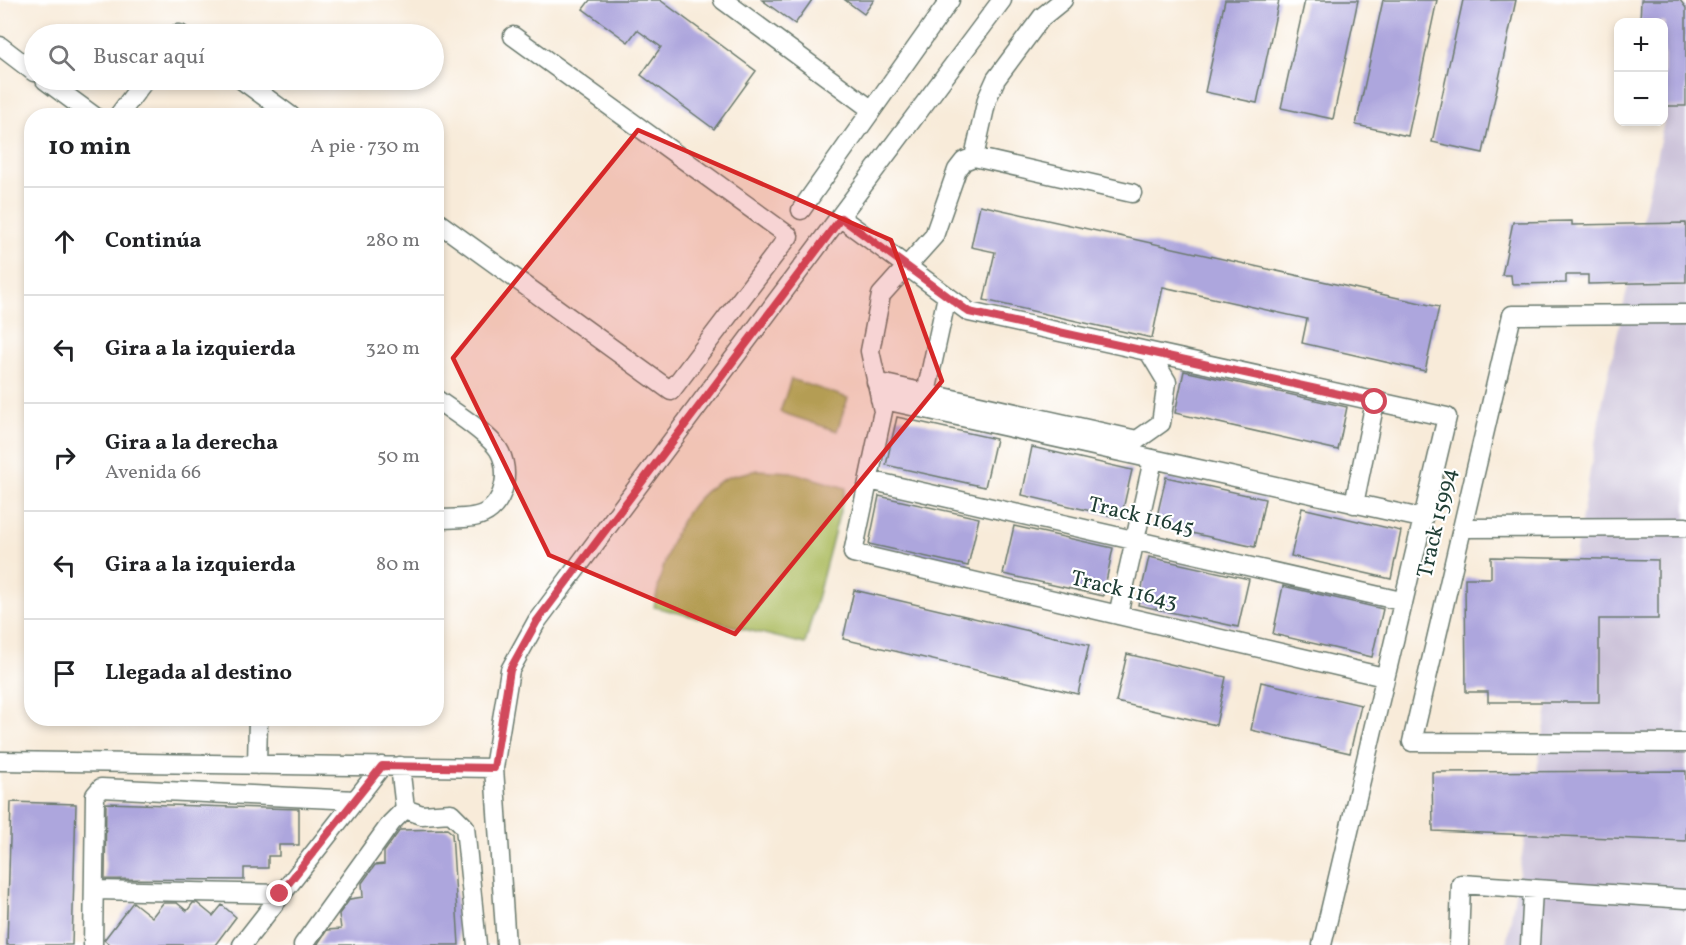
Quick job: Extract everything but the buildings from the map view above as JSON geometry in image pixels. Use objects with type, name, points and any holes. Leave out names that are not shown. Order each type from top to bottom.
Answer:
[{"type":"street","points":[[723,0],[872,110]]},
{"type":"street","points":[[801,210],[950,0]]},
{"type":"street","points":[[506,945],[494,768],[510,670],[537,621],[1002,0]]},
{"type":"street","points":[[974,157],[987,99],[996,79],[1042,17],[1063,0]]},
{"type":"street","points":[[444,227],[670,391],[789,236],[513,36]]},
{"type":"street","points":[[0,46],[24,64]]},
{"type":"street","points":[[59,90],[83,108]]},
{"type":"street","points":[[124,108],[138,90]]},
{"type":"street","points":[[256,90],[280,108]]},
{"type":"street","points":[[869,480],[883,411],[870,351],[881,295],[934,236],[957,170],[964,161],[974,157],[1132,193]]},
{"type":"street","points":[[841,218],[969,312],[1447,417],[1401,601],[1322,945]]},
{"type":"street","points":[[926,393],[947,296]]},
{"type":"street","name":"Track 15994","points":[[1686,314],[1512,315],[1412,742],[1686,743]]},
{"type":"street","points":[[878,391],[926,393],[1137,440],[1161,423],[1167,382],[1149,352]]},
{"type":"street","points":[[878,391],[1153,460],[1421,518]]},
{"type":"street","points":[[1354,504],[1375,402]]},
{"type":"street","points":[[444,405],[495,444],[502,455],[505,470],[503,489],[493,506],[483,514],[444,518]]},
{"type":"street","points":[[1118,615],[1153,460]]},
{"type":"street","name":"Track 11645","points":[[869,480],[1401,601]]},
{"type":"street","name":"Track 11643","points":[[869,480],[853,553],[1384,676]]},
{"type":"street","points":[[1462,528],[1686,527]]},
{"type":"street","points":[[257,765],[258,726]]},
{"type":"street","points":[[0,761],[494,768]]},
{"type":"street","points":[[242,945],[356,800],[391,766]]},
{"type":"street","points":[[391,766],[405,809]]},
{"type":"street","points":[[93,945],[95,795],[101,788],[356,800]]},
{"type":"street","points":[[303,945],[391,823],[405,809]]},
{"type":"street","points":[[405,809],[422,815],[451,813],[465,827],[477,945]]},
{"type":"street","points":[[1459,945],[1461,884],[1686,899]]},
{"type":"street","points":[[1530,945],[1533,889]]},
{"type":"street","points":[[95,890],[280,894]]},
{"type":"highlighted area","points":[[638,130],[891,240],[942,381],[735,634],[549,555],[453,358]]},
{"type":"shaded area","points":[[1686,21],[1686,945],[1506,945],[1602,404],[1663,126],[1668,126],[1668,103]]},
{"type":"green space","points":[[791,379],[848,398],[837,431],[780,412]]},
{"type":"green space","points":[[757,470],[791,472],[846,488],[805,644],[654,607],[662,570],[675,534],[696,501],[709,488],[726,478]]},
{"type":"route","points":[[280,894],[382,766],[494,768],[510,670],[537,621],[841,218],[969,312],[1375,402]]}]
